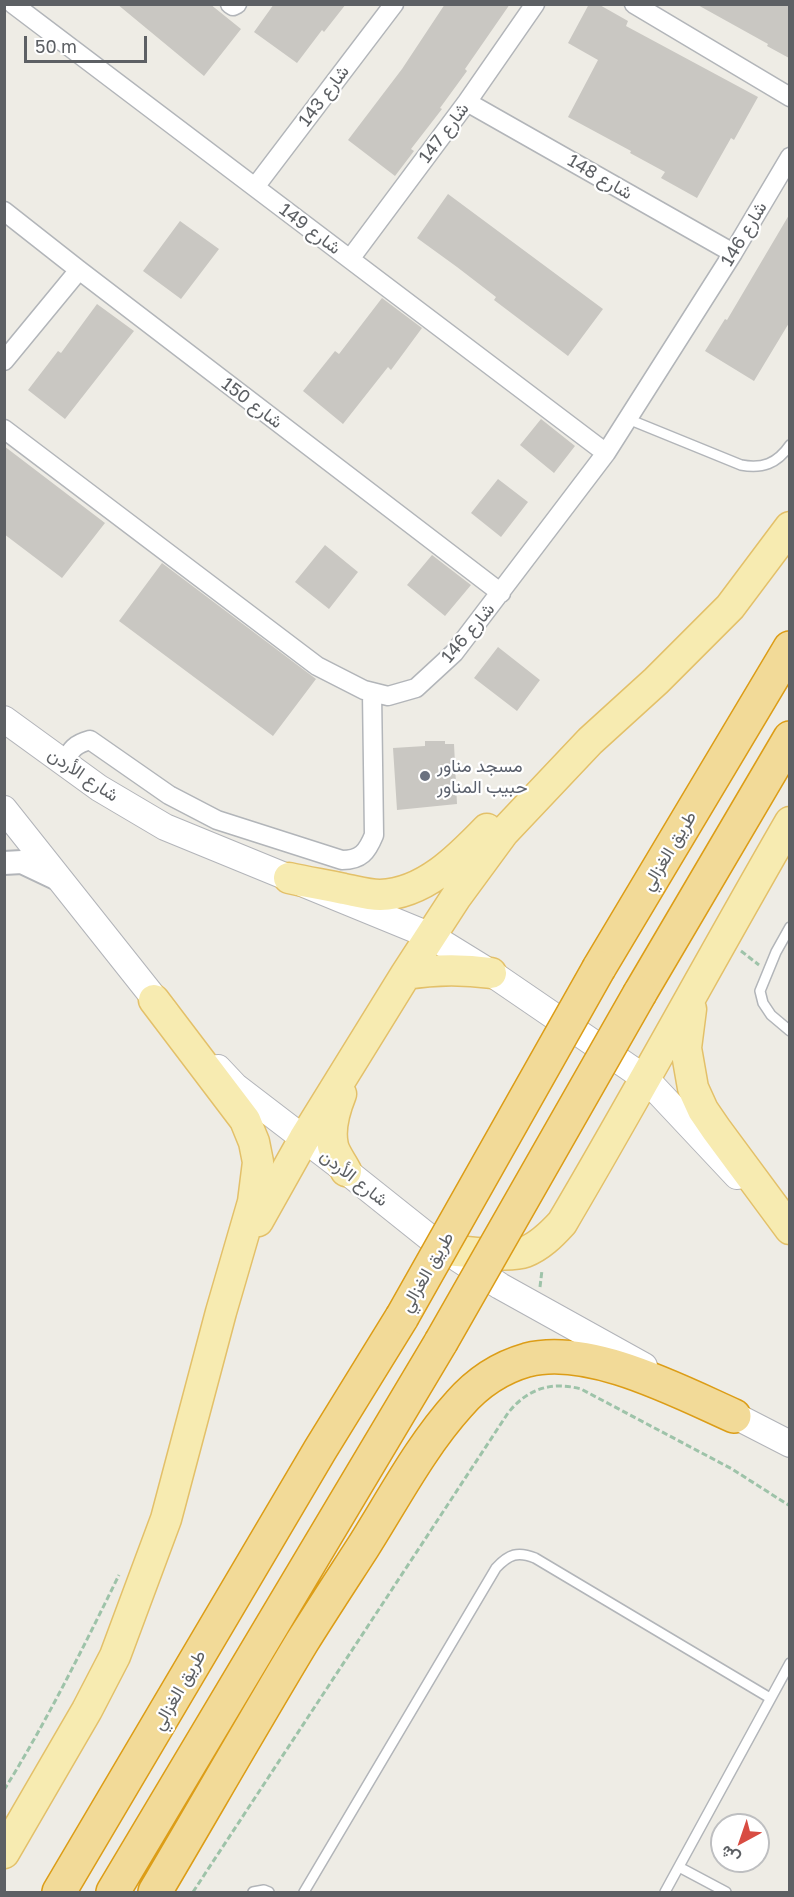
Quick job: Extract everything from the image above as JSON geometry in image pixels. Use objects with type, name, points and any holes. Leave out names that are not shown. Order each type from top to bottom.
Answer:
[{"type":"highway","name":"طريق الغزالي","points":[[58,1893],[172,1704],[320,1450],[402,1317],[599,968],[789,648]]},
{"type":"highway","points":[[112,1893],[441,1342],[640,993],[789,738]]},
{"type":"highway","points":[[724,850],[789,755]]},
{"type":"highway","points":[[155,1893],[303,1641],[397,1494],[421,1452],[461,1402],[487,1377],[529,1360],[562,1357],[582,1359],[659,1383],[734,1416]]},
{"type":"main road","points":[[238,1255],[304,1139],[406,974],[503,833],[590,741],[656,681],[730,607],[789,527]]},
{"type":"main road","name":"شارع الأردن","points":[[6,720],[99,788],[165,827],[431,936],[491,973],[646,1079],[789,1230]]},
{"type":"main road","points":[[289,878],[379,895],[396,893],[421,884],[459,858],[516,798],[590,741]]},
{"type":"main road","name":"شارع الأردن","points":[[4,809],[63,881],[154,1000],[235,1086],[445,1250],[518,1296],[789,1444]]},
{"type":"main road","points":[[445,1250],[522,1253],[547,1238],[562,1223],[646,1079],[789,822]]},
{"type":"main road","points":[[708,967],[691,1008],[687,1047],[693,1088],[709,1119],[789,1230]]},
{"type":"main road","points":[[406,974],[454,969],[491,973]]},
{"type":"main road","points":[[4,1853],[87,1710],[115,1656],[127,1626],[166,1519],[253,1202],[258,1162],[254,1142],[245,1120],[154,1000]]},
{"type":"main road","points":[[346,1171],[333,1146],[332,1126],[336,1106],[356,1054]]},
{"type":"street","name":"شارع 149","points":[[13,4],[606,453]]},
{"type":"street","points":[[230,4],[233,6],[237,4]]},
{"type":"street","name":"شارع 143","points":[[255,187],[394,4]]},
{"type":"street","name":"شارع 147","points":[[350,259],[467,102],[535,4]]},
{"type":"street","points":[[634,4],[789,97]]},
{"type":"street","name":"شارع 148","points":[[467,102],[733,253]]},
{"type":"street","name":"شارع 146","points":[[4,429],[317,666],[364,690],[388,696],[416,688],[454,653],[606,453],[733,253],[789,157]]},
{"type":"street","name":"شارع 150","points":[[4,211],[501,593]]},
{"type":"street","points":[[4,362],[79,270]]},
{"type":"street","points":[[64,763],[71,748],[78,743],[90,740],[169,795],[217,820],[342,860],[354,860],[368,849],[374,834],[372,692]]},
{"type":"street","points":[[4,863],[22,862],[63,881]]},
{"type":"lane","points":[[628,419],[741,465],[754,468],[767,466],[779,459],[789,445]]},
{"type":"lane","points":[[789,927],[760,991],[763,1003],[771,1015],[789,1031]]},
{"type":"lane","points":[[304,1893],[496,1568],[504,1560],[514,1555],[525,1554],[536,1558],[770,1698]]},
{"type":"lane","points":[[665,1893],[789,1663]]},
{"type":"lane","points":[[679,1867],[726,1893]]},
{"type":"lane","points":[[253,1893],[264,1890],[269,1893]]},
{"type":"path","points":[[723,938],[768,971]]},
{"type":"path","points":[[193,1893],[508,1413],[524,1397],[534,1391],[556,1385],[581,1389],[732,1469],[789,1506]]},
{"type":"path","points":[[4,1790],[45,1720],[119,1575]]},
{"type":"building","points":[[117,4],[210,4],[241,29],[204,76]]},
{"type":"building","points":[[274,4],[346,4],[324,32],[322,30],[297,63],[254,32]]},
{"type":"building","points":[[445,4],[510,4],[465,69],[467,71],[440,108],[442,109],[411,149],[414,151],[395,176],[348,140],[402,69]]},
{"type":"building","points":[[589,4],[598,4],[628,21],[626,26],[758,97],[734,140],[731,138],[697,198],[661,178],[665,172],[568,117],[598,60],[568,43]]},
{"type":"building","points":[[696,4],[789,4],[789,58],[767,46],[768,44]]},
{"type":"building","points":[[448,194],[603,309],[568,356],[494,300],[496,297],[417,238]]},
{"type":"building","points":[[789,215],[789,323],[754,381],[705,351],[725,319],[727,320]]},
{"type":"building","points":[[180,221],[219,249],[181,299],[143,271]]},
{"type":"building","points":[[382,298],[422,328],[391,370],[388,367],[343,424],[303,391],[335,351],[339,354]]},
{"type":"building","points":[[97,304],[134,331],[65,419],[28,390],[58,351],[61,353]]},
{"type":"building","points":[[541,419],[575,446],[554,473],[520,445]]},
{"type":"building","points":[[4,446],[105,523],[62,578],[4,534]]},
{"type":"building","points":[[498,479],[528,502],[501,537],[471,513]]},
{"type":"building","points":[[325,545],[358,572],[329,609],[295,582]]},
{"type":"building","points":[[432,555],[471,585],[445,616],[407,585]]},
{"type":"building","points":[[162,563],[316,679],[273,736],[119,621]]},
{"type":"building","points":[[498,647],[540,680],[517,711],[474,678]]},
{"type":"building","name":"مسجد مناور حبيب المناور","points":[[425,741],[445,741],[445,744],[454,744],[457,804],[397,810],[393,748],[425,746]]},
{"type":"place","name":"مسجد مناور حبيب المناور","points":[[425,776]]}]
